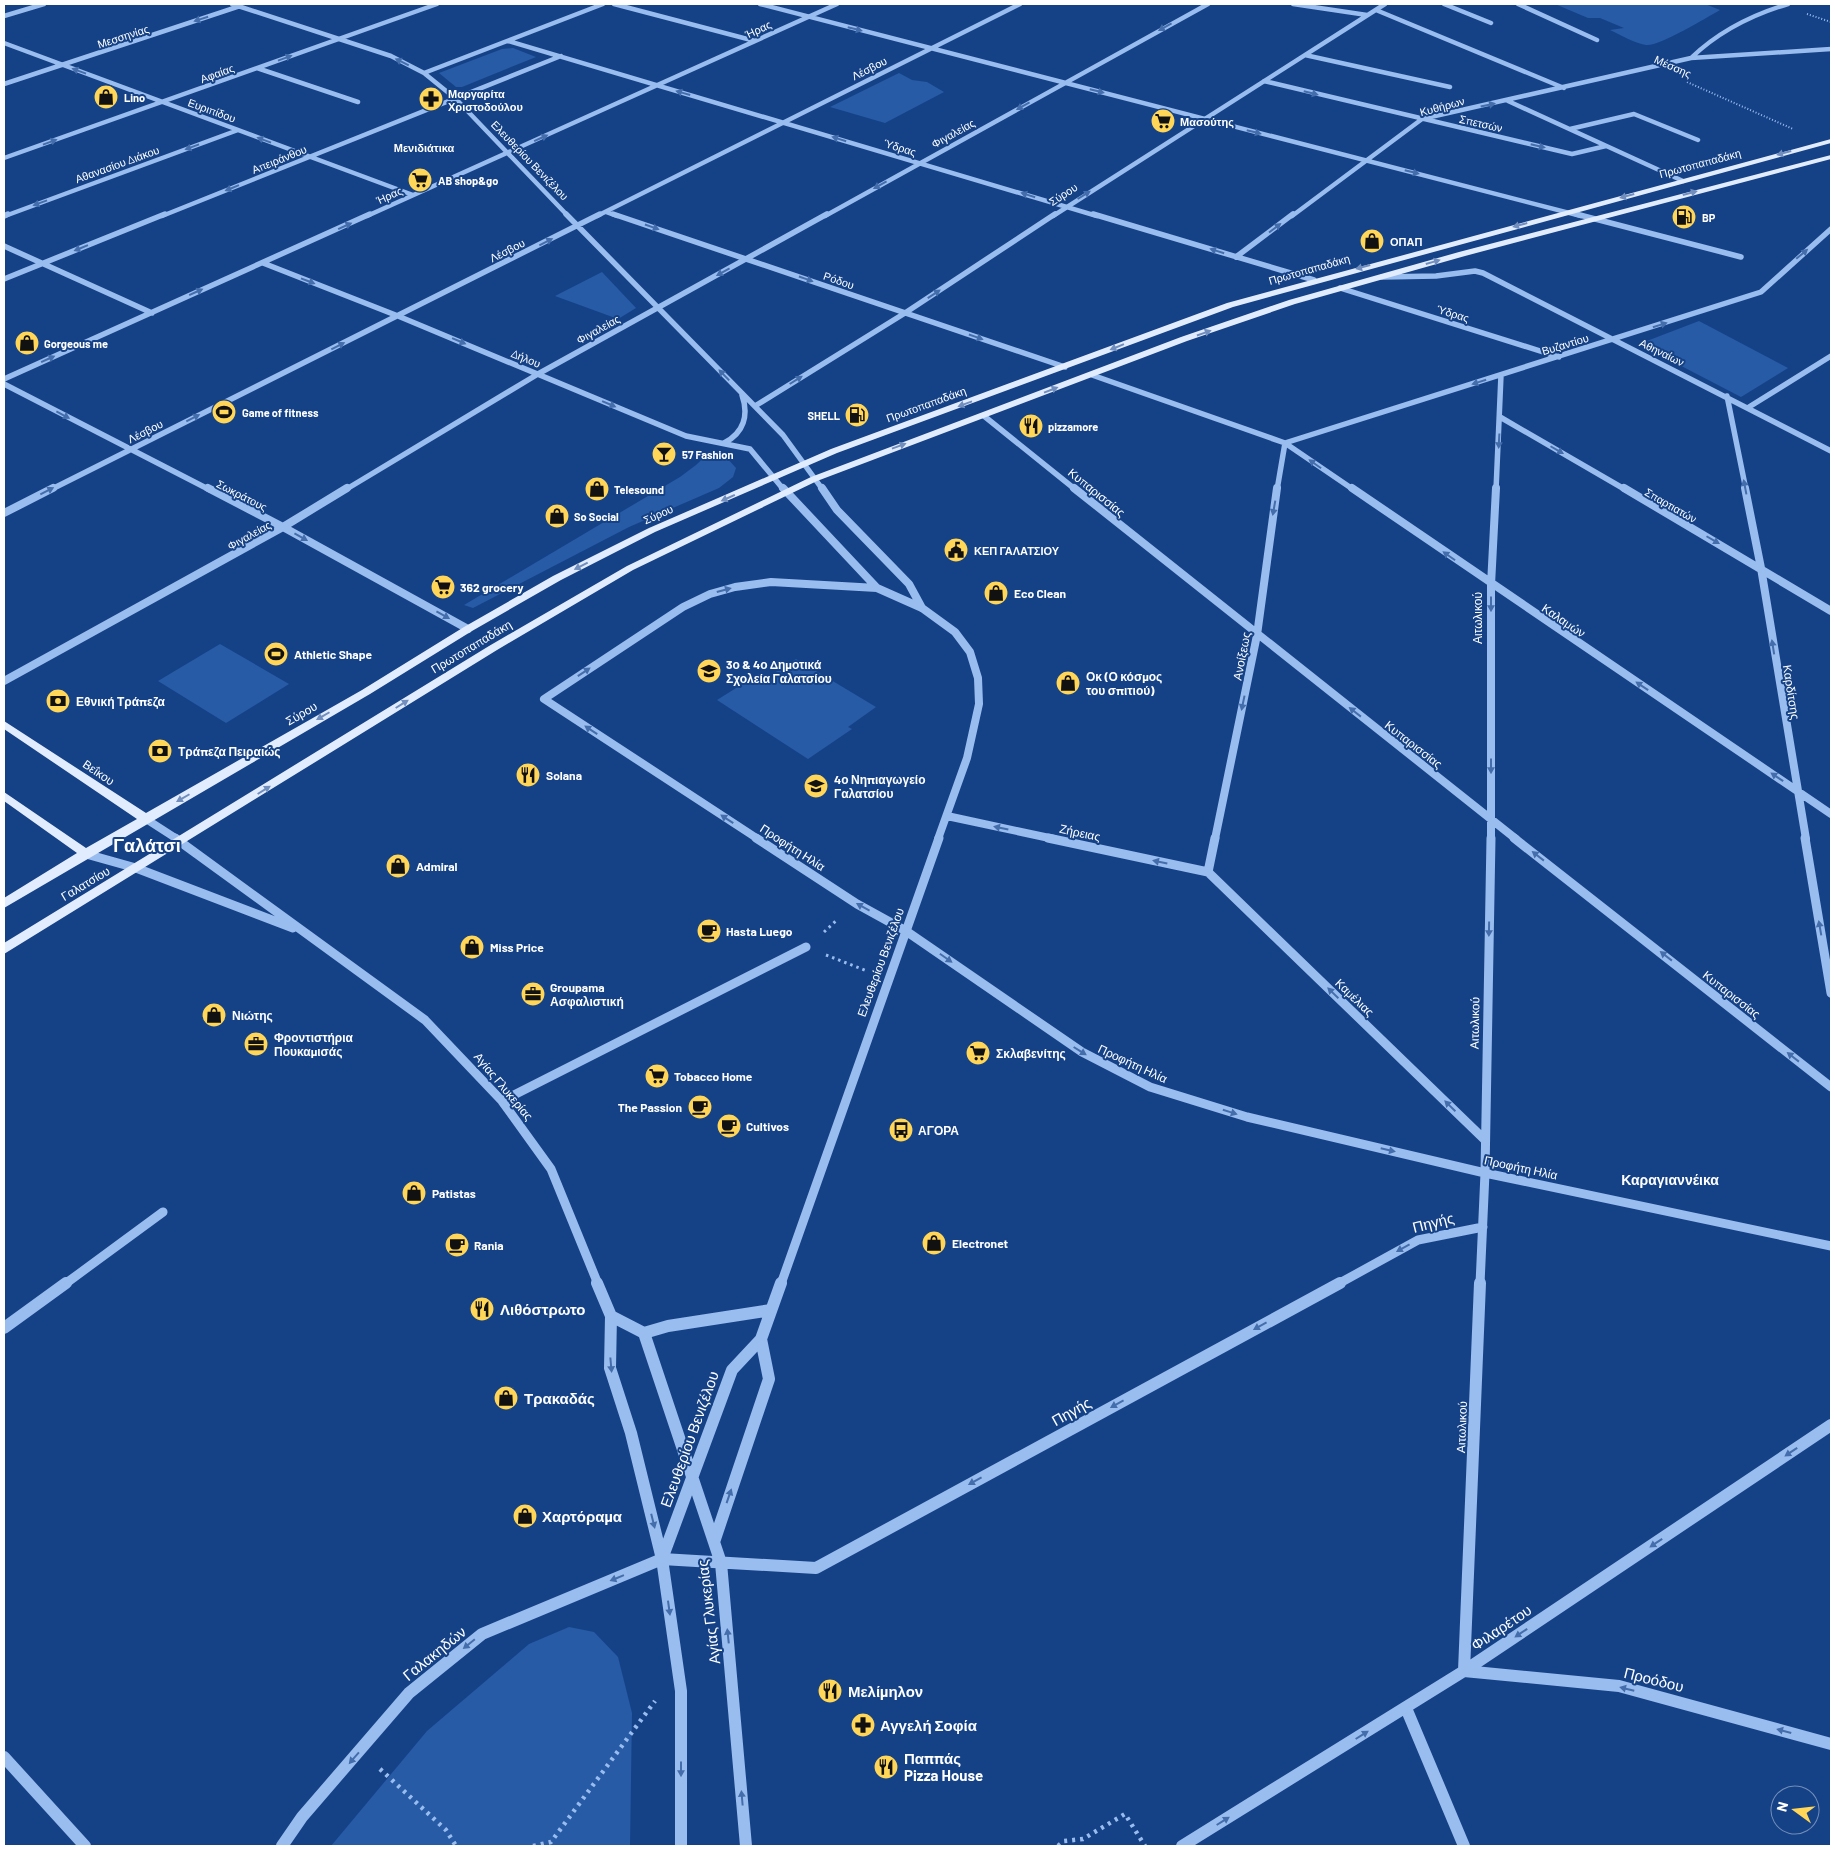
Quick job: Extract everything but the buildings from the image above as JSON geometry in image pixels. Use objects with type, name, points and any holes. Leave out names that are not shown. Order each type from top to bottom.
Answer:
[{"type":"main road","name":"Πρωτοπαπαδάκη","points":[[773,478],[834,451],[1065,367],[1162,328],[1230,304],[1831,141]]},
{"type":"main road","name":"Πρωτοπαπαδάκη","points":[[180,841],[493,648],[630,568],[814,479],[1184,339],[1340,288],[1592,219],[1831,157]]},
{"type":"main road","name":"Σύρου","points":[[557,578],[652,530],[773,478]]},
{"type":"main road","name":"Πρωτοπαπαδάκη","points":[[468,628],[557,578]]},
{"type":"main road","name":"Σύρου","points":[[146,819],[366,692],[468,628]]},
{"type":"main road","name":"Βεΐκου","points":[[4,724],[146,819]]},
{"type":"main road","points":[[4,796],[86,854],[146,819]]},
{"type":"main road","name":"Γαλατσίου","points":[[4,949],[180,841]]},
{"type":"main road","name":"Γαλατσίου","points":[[4,904],[86,854]]},
{"type":"street","points":[[4,16],[44,4]]},
{"type":"street","name":"Ελευθερίου Βενιζέλου","points":[[232,4],[340,38],[390,56],[424,73],[456,99],[506,153],[739,390],[806,464]]},
{"type":"street","name":"Μεσσηνίας","points":[[4,84],[247,4]]},
{"type":"street","name":"Αφαίας","points":[[4,158],[437,4]]},
{"type":"street","points":[[424,73],[603,4]]},
{"type":"street","points":[[614,4],[755,41]]},
{"type":"street","points":[[760,4],[1741,257]]},
{"type":"street","name":"Ήρας","points":[[4,379],[837,4]]},
{"type":"street","name":"Λέσβου","points":[[4,513],[1020,4]]},
{"type":"street","name":"Φιγαλείας","points":[[4,681],[284,528],[538,374],[1208,4]]},
{"type":"street","points":[[1293,4],[1367,15]]},
{"type":"street","name":"Σύρου","points":[[754,406],[905,313],[1066,206],[1385,4]]},
{"type":"street","points":[[1444,4],[1491,23]]},
{"type":"street","points":[[1518,4],[1597,40]]},
{"type":"street","points":[[1691,58],[1709,40],[1746,20],[1788,4]]},
{"type":"street","points":[[1376,10],[1564,88]]},
{"type":"street","name":"Ύδρας","points":[[508,41],[1314,280]]},
{"type":"street","name":"Ευριπίδου","points":[[4,43],[413,195]]},
{"type":"street","name":"Κυθήρων","points":[[1236,257],[1422,119],[1691,58],[1831,50]]},
{"type":"street","points":[[1305,55],[1450,87]]},
{"type":"street","name":"Απειράνθου","points":[[4,279],[561,56]]},
{"type":"street","points":[[257,68],[358,102]]},
{"type":"street","name":"Σπετσών","points":[[1264,81],[1572,154],[1606,146]]},
{"type":"street","points":[[1508,101],[1683,181]]},
{"type":"street","points":[[1570,129],[1634,114],[1698,140]]},
{"type":"street","name":"Αθανασίου Διάκου","points":[[4,216],[238,130]]},
{"type":"street","name":"Ρόδου","points":[[606,212],[1065,367]]},
{"type":"street","name":"Βυζαντίου","points":[[1285,443],[1761,292],[1831,229]]},
{"type":"street","points":[[4,246],[152,313]]},
{"type":"street","name":"Δήλου","points":[[262,263],[398,316],[686,436],[703,441],[750,449],[766,466],[773,478]]},
{"type":"street","points":[[1382,277],[1436,276],[1475,271],[1483,273]]},
{"type":"street","name":"Αθηναίων","points":[[1483,273],[1749,407],[1831,451]]},
{"type":"street","name":"Ύδρας","points":[[1340,288],[1559,357]]},
{"type":"street","points":[[1749,407],[1831,356]]},
{"type":"street","points":[[1092,375],[1285,443]]},
{"type":"street","name":"Αιτωλικού","points":[[1464,1671],[1486,1173],[1491,819],[1491,585],[1501,375]]},
{"type":"street","name":"Σωκράτους","points":[[4,384],[284,528],[468,628]]},
{"type":"street","points":[[723,443],[734,439],[741,432],[744,424],[745,401],[739,390]]},
{"type":"street","name":"Καρδίτσης","points":[[1727,396],[1761,568],[1796,790],[1831,993]]},
{"type":"street","points":[[620,419],[631,413]]},
{"type":"street","name":"Κυπαρισσίας","points":[[984,416],[1257,635],[1831,1088]]},
{"type":"street","name":"Σπαρτιατών","points":[[1500,417],[1761,568],[1831,611]]},
{"type":"street","name":"Καλαμών","points":[[1285,443],[1491,585],[1831,814]]},
{"type":"street","name":"Ανοίξεως","points":[[1208,872],[1257,635],[1270,528],[1285,443]]},
{"type":"street","points":[[806,464],[814,479]]},
{"type":"street","points":[[773,478],[786,493]]},
{"type":"street","name":"Ελευθερίου Βενιζέλου","points":[[814,479],[837,510],[908,584],[922,608]]},
{"type":"street","name":"Ελευθερίου Βενιζέλου","points":[[662,1559],[732,1370],[761,1340],[947,816],[974,732],[979,704],[978,678],[970,652],[954,632],[922,608],[877,588],[786,493]]},
{"type":"street","name":"Προφήτη Ηλία","points":[[877,588],[771,582],[735,587],[710,594],[683,607],[544,699],[857,904],[906,931],[1082,1052],[1150,1086],[1247,1117],[1486,1173],[1831,1246]]},
{"type":"street","name":"Ζήρειας","points":[[947,816],[1208,872]]},
{"type":"street","name":"Βεΐκου","points":[[146,819],[180,841]]},
{"type":"street","name":"Αγίας Γλυκερίας","points":[[180,841],[425,1020],[502,1102],[551,1169],[611,1316],[610,1368],[631,1433],[662,1559],[681,1691],[681,1846]]},
{"type":"street","name":"Αγίας Γλυκερίας","points":[[86,854],[136,868],[303,932]]},
{"type":"street","name":"Καμέλιας","points":[[1208,872],[1485,1140]]},
{"type":"street","points":[[502,1102],[806,948]]},
{"type":"street","points":[[4,1328],[164,1212]]},
{"type":"street","name":"Πηγής","points":[[662,1559],[816,1568],[1418,1240],[1483,1227]]},
{"type":"street","points":[[611,1316],[644,1333],[668,1326],[771,1310]]},
{"type":"street","name":"Αγίας Γλυκερίας","points":[[644,1333],[721,1563],[746,1846]]},
{"type":"street","points":[[714,1542],[769,1379],[761,1340]]},
{"type":"street","name":"Φιλαρέτου","points":[[1182,1846],[1464,1671],[1831,1425]]},
{"type":"street","name":"Γαλακηδών","points":[[282,1846],[302,1817],[409,1693],[482,1634],[662,1559]]},
{"type":"street","name":"Προόδου","points":[[1464,1671],[1620,1686],[1831,1744]]},
{"type":"street","points":[[1406,1708],[1464,1846]]},
{"type":"street","points":[[4,1756],[85,1846]]},
{"type":"path","name":"Μέσσης","points":[[1653,66],[1823,143]]},
{"type":"path","points":[[857,904],[806,948],[889,979]]},
{"type":"path","points":[[533,1846],[551,1842],[678,1670]]},
{"type":"path","points":[[380,1769],[446,1830],[456,1846]]},
{"type":"path","points":[[1058,1846],[1064,1840],[1084,1839],[1125,1814],[1144,1846]]},
{"type":"shaded area","points":[[1555,4],[1705,4],[1720,10],[1661,42],[1646,45],[1632,41],[1610,30],[1624,28],[1600,18],[1588,18]]},
{"type":"shaded area","points":[[513,48],[536,57],[462,87],[456,87],[439,73],[502,49]]},
{"type":"shaded area","points":[[899,73],[912,80],[927,82],[944,92],[885,123],[830,107]]},
{"type":"shaded area","points":[[602,272],[636,308],[618,319],[555,296]]},
{"type":"shaded area","points":[[1699,321],[1788,368],[1741,397],[1639,344]]},
{"type":"shaded area","points":[[710,452],[726,457],[736,468],[733,477],[719,488],[629,527],[473,608],[464,605],[680,477]]},
{"type":"shaded area","points":[[220,644],[289,684],[226,723],[158,681]]},
{"type":"shaded area","points":[[796,659],[876,707],[848,727],[852,729],[808,759],[717,700],[760,673],[768,677]]},
{"type":"shaded area","points":[[569,1627],[594,1632],[618,1657],[632,1713],[630,1846],[331,1846],[427,1731],[529,1644]]},
{"type":"place","name":"Lino","points":[[106,97]]},
{"type":"place","name":"Μαργαρίτα Χριστοδούλου","points":[[431,99]]},
{"type":"place","name":"Μασούτης","points":[[1163,121]]},
{"type":"place","name":"AB shop&go","points":[[420,180]]},
{"type":"place","name":"BP","points":[[1684,217]]},
{"type":"place","name":"ΟΠΑΠ","points":[[1372,241]]},
{"type":"place","name":"Gorgeous me","points":[[27,343]]},
{"type":"place","name":"Game of fitness","points":[[224,412]]},
{"type":"place","name":"SHELL","points":[[857,415]]},
{"type":"place","name":"pizzamore","points":[[1031,426]]},
{"type":"place","name":"57 Fashion","points":[[664,454]]},
{"type":"place","name":"Telesound","points":[[597,489]]},
{"type":"place","name":"So Social","points":[[557,516]]},
{"type":"place","name":"ΚΕΠ ΓΑΛΑΤΣΙΟΥ","points":[[956,550]]},
{"type":"place","name":"362 grocery","points":[[443,587]]},
{"type":"place","name":"Eco Clean","points":[[996,593]]},
{"type":"place","name":"Athletic Shape","points":[[276,654]]},
{"type":"place","name":"3ο & 4ο Δημοτικά Σχολεία Γαλατσίου","points":[[709,671]]},
{"type":"place","name":"Οκ (Ο κόσμος του σπιτιού)","points":[[1068,683]]},
{"type":"place","name":"Εθνική Τράπεζα","points":[[58,701]]},
{"type":"place","name":"Τράπεζα Πειραιώς","points":[[160,751]]},
{"type":"place","name":"Solana","points":[[528,775]]},
{"type":"place","name":"4ο Νηπιαγωγείο Γαλατσίου","points":[[816,786]]},
{"type":"place","name":"Admiral","points":[[398,866]]},
{"type":"place","name":"Hasta Luego","points":[[709,931]]},
{"type":"place","name":"Miss Price","points":[[472,947]]},
{"type":"place","name":"Groupama Ασφαλιστική","points":[[533,994]]},
{"type":"place","name":"Νιώτης","points":[[214,1015]]},
{"type":"place","name":"Φροντιστήρια Πουκαμισάς","points":[[256,1044]]},
{"type":"place","name":"Σκλαβενίτης","points":[[978,1053]]},
{"type":"place","name":"Tobacco Home","points":[[657,1076]]},
{"type":"place","name":"The Passion","points":[[700,1107]]},
{"type":"place","name":"Cultivos","points":[[729,1126]]},
{"type":"place","name":"ΑΓΟΡΑ","points":[[901,1130]]},
{"type":"place","name":"Patistas","points":[[414,1193]]},
{"type":"place","name":"Electronet","points":[[934,1243]]},
{"type":"place","name":"Rania","points":[[457,1245]]},
{"type":"place","name":"Λιθόστρωτο","points":[[482,1309]]},
{"type":"place","name":"Τρακαδάς","points":[[506,1398]]},
{"type":"place","name":"Χαρτόραμα","points":[[525,1516]]},
{"type":"place","name":"Μελίμηλον","points":[[830,1691]]},
{"type":"place","name":"Αγγελή Σοφία","points":[[863,1725]]},
{"type":"place","name":"Παππάς Pizza House","points":[[886,1767]]},
{"type":"district","name":"Μενιδιάτικα","points":[[424,147]]},
{"type":"district","name":"Γαλάτσι","points":[[147,845]]},
{"type":"district","name":"Καραγιαννέικα","points":[[1670,1179]]}]
